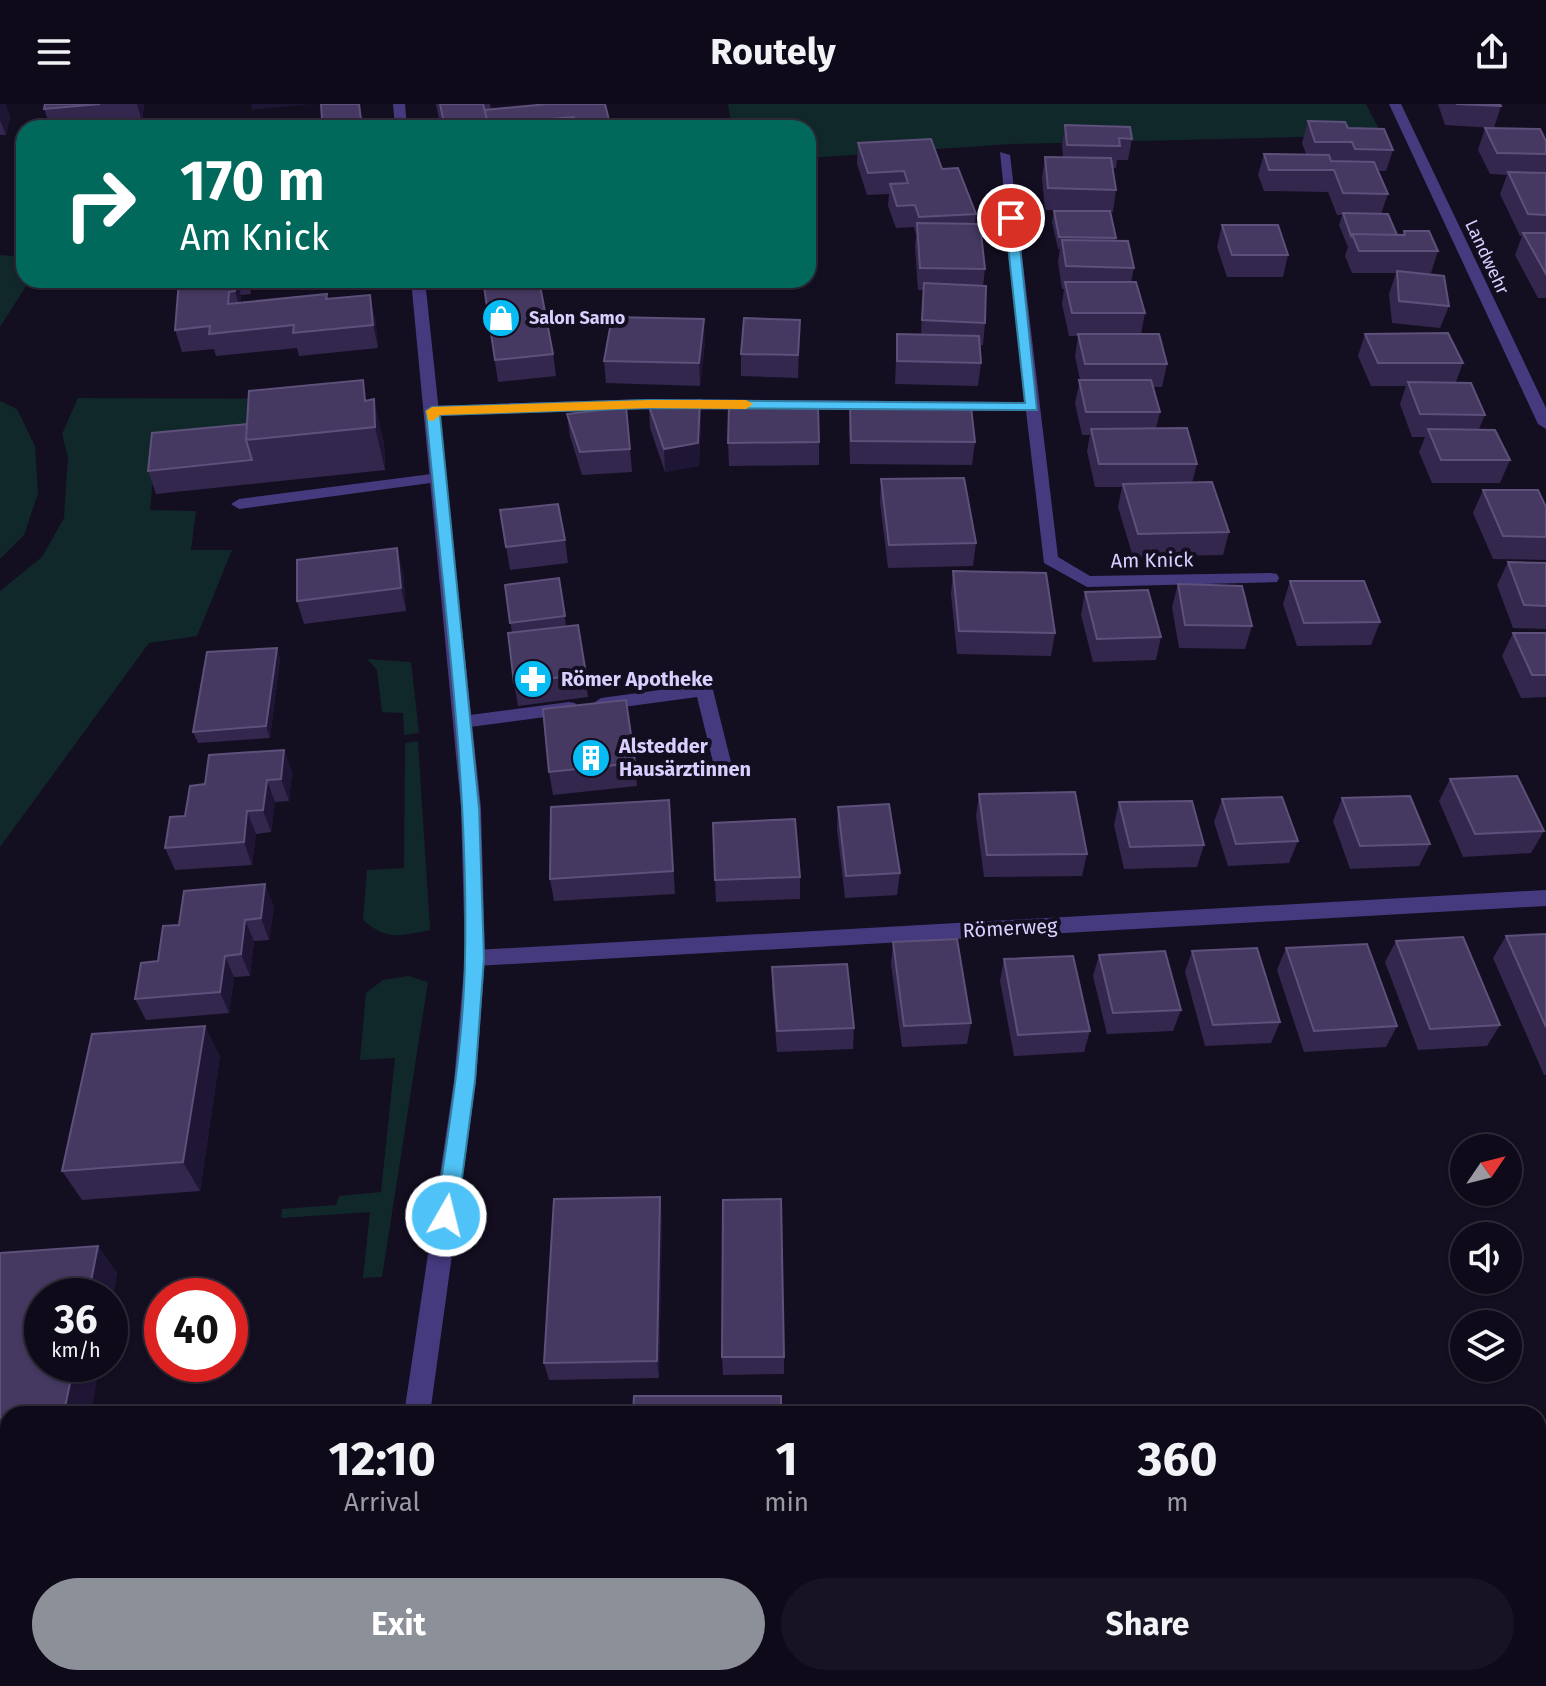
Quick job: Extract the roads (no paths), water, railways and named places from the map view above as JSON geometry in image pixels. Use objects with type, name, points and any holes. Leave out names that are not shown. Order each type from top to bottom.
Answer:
[{"type":"street","name":"Landwehr","points":[[1395,104],[1546,424]]},
{"type":"street","name":"Am Knick","points":[[1004,155],[1050,559],[1087,582],[1271,578]]},
{"type":"street","points":[[418,1406],[465,1081],[475,958],[471,808],[419,288]]},
{"type":"street","points":[[432,411],[649,404],[1032,407]]},
{"type":"street","points":[[239,504],[439,478]]},
{"type":"street","points":[[462,722],[704,690],[723,766]]},
{"type":"street","name":"Römerweg","points":[[475,958],[1546,898]]},
{"type":"place","name":"Salon Samo","points":[[501,318]]},
{"type":"place","name":"Römer Apotheke","points":[[533,679]]},
{"type":"place","name":"Alstedder Hausärztinnen","points":[[591,758]]}]
